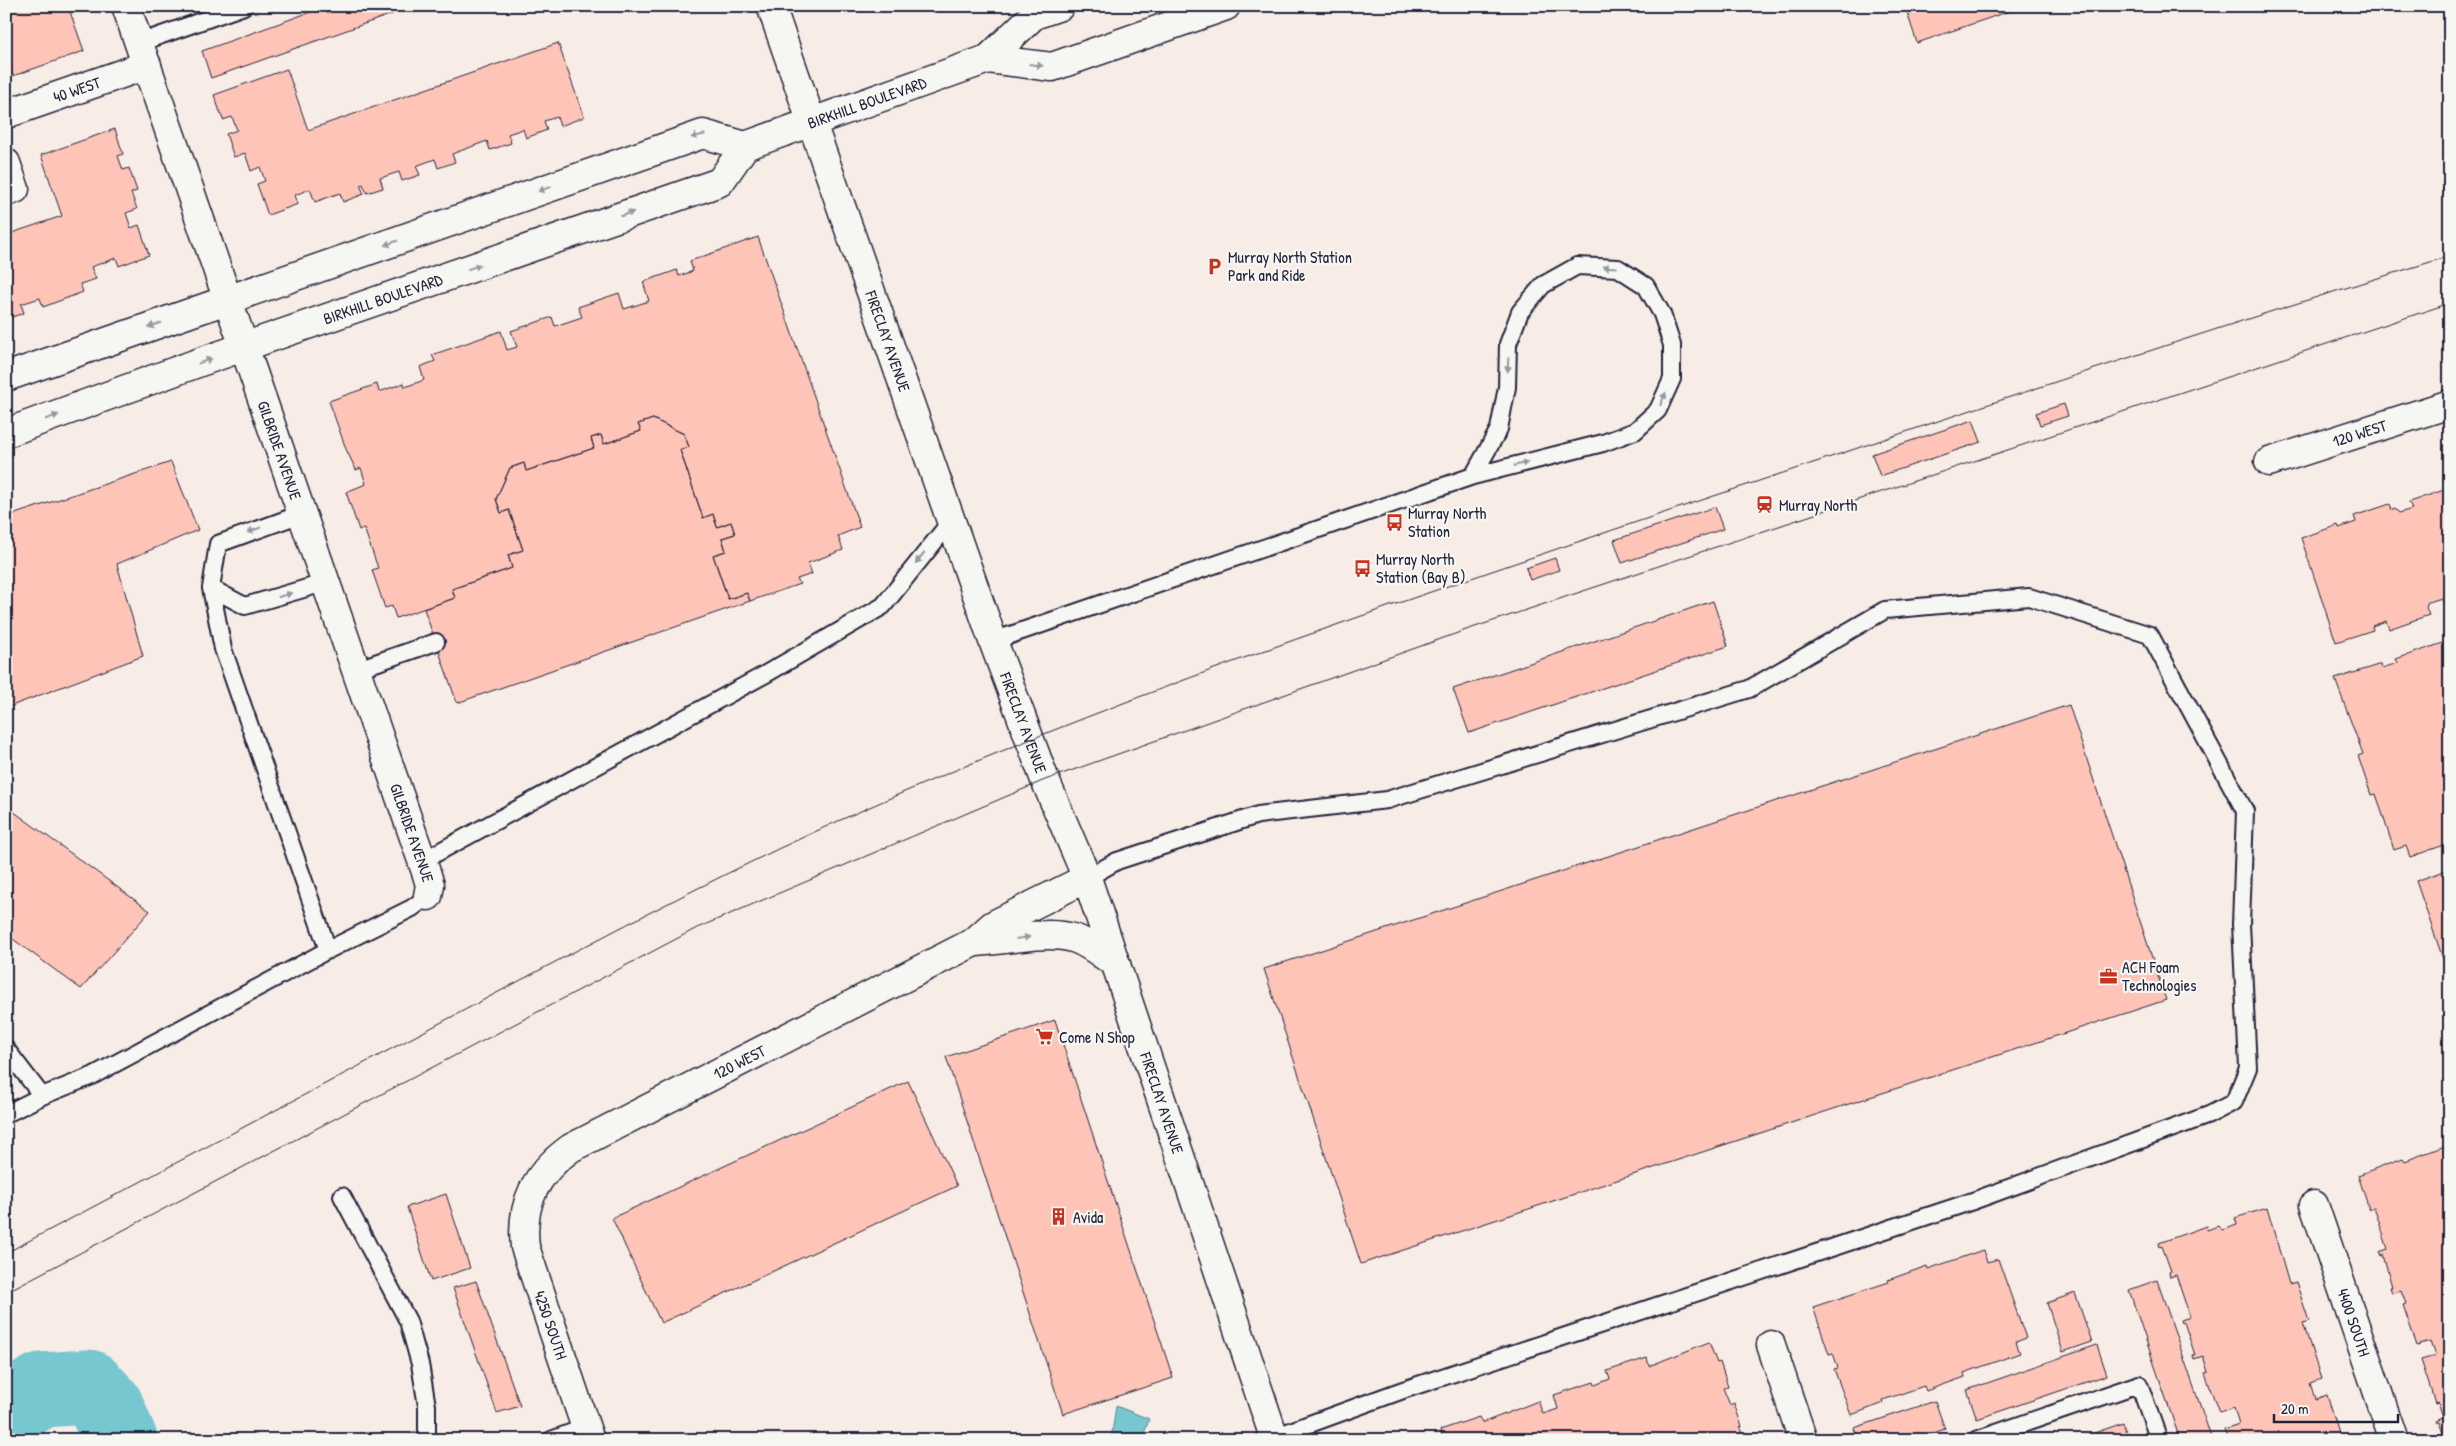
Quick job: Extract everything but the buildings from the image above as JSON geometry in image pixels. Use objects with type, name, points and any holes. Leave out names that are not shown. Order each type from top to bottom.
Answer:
[{"type":"street","name":"GILBRIDE AVENUE","points":[[126,6],[324,583],[422,861],[430,885],[428,896]]},
{"type":"street","name":"FIRECLAY AVENUE","points":[[771,6],[993,641],[1044,780],[1087,878],[1275,1438]]},
{"type":"street","name":"BIRKHILL BOULEVARD","points":[[6,434],[244,347],[720,182],[744,146],[988,59],[1034,15],[1060,6]]},
{"type":"street","name":"BIRKHILL BOULEVARD","points":[[988,59],[1052,67],[1226,6]]},
{"type":"street","name":"40 WEST","points":[[6,114],[143,54]]},
{"type":"street","points":[[6,377],[703,134],[744,146]]},
{"type":"street","points":[[6,163],[15,189],[6,192]]},
{"type":"street","name":"120 WEST","points":[[2269,462],[2450,404]]},
{"type":"street","name":"120 WEST","points":[[526,1208],[537,1181],[546,1169],[571,1148],[974,942],[993,925],[1087,878]]},
{"type":"street","name":"120 WEST","points":[[974,942],[1040,936],[1063,936],[1077,939],[1116,964]]},
{"type":"street","name":"4400 SOUTH","points":[[2314,1205],[2394,1440]]},
{"type":"street","name":"4250 SOUTH","points":[[526,1208],[524,1221],[525,1247],[588,1434]]},
{"type":"street","points":[[1771,1345],[1803,1440]]},
{"type":"lane","points":[[143,54],[244,6]]},
{"type":"lane","points":[[993,641],[1473,476],[1603,443],[1635,431],[1658,410],[1672,379],[1672,345],[1662,314],[1646,286],[1618,268],[1577,266],[1543,285],[1520,312],[1508,344],[1507,387],[1499,429],[1473,476]]},
{"type":"lane","points":[[301,514],[218,544],[212,588],[223,648],[328,950]]},
{"type":"lane","points":[[422,861],[764,675],[883,606],[951,521]]},
{"type":"lane","points":[[212,588],[245,606],[324,583]]},
{"type":"lane","points":[[1087,878],[1117,861],[1258,815],[1387,800],[1749,689],[1885,610],[2029,597],[2150,635],[2244,811],[2241,924],[2248,1068],[2234,1102],[2210,1115],[1970,1202],[1403,1390],[1275,1438]]},
{"type":"lane","points":[[355,670],[436,642]]},
{"type":"lane","points":[[6,1114],[42,1096],[92,1076],[328,950],[412,908],[428,896]]},
{"type":"lane","points":[[6,1049],[42,1096]]},
{"type":"lane","points":[[342,1196],[408,1321],[420,1364],[427,1406],[427,1440]]},
{"type":"lane","points":[[1976,1440],[2139,1384],[2159,1440]]},
{"type":"lane","points":[[551,1440],[588,1434]]},
{"type":"water","points":[[1116,1406],[1149,1419],[1142,1440],[1111,1440]]},
{"type":"waterway","points":[[6,1411],[42,1390],[88,1387],[106,1406],[120,1440]]},
{"type":"tram line","points":[[6,1253],[677,899],[829,825],[983,759],[1191,678],[1506,566],[1991,403],[2450,256]]},
{"type":"tram line","points":[[6,1292],[697,928],[1045,780],[1466,630],[2450,303]]},
{"type":"place","name":"Murray North Station Park and Ride","points":[[1214,266]]},
{"type":"place","name":"Murray North","points":[[1765,505]]},
{"type":"place","name":"Murray North Station","points":[[1394,522]]},
{"type":"place","name":"Murray North Station (Bay B)","points":[[1362,568]]},
{"type":"place","name":"ACH Foam Technologies","points":[[2108,976]]},
{"type":"place","name":"Come N Shop","points":[[1045,1037]]},
{"type":"place","name":"Avida","points":[[1059,1217]]}]
